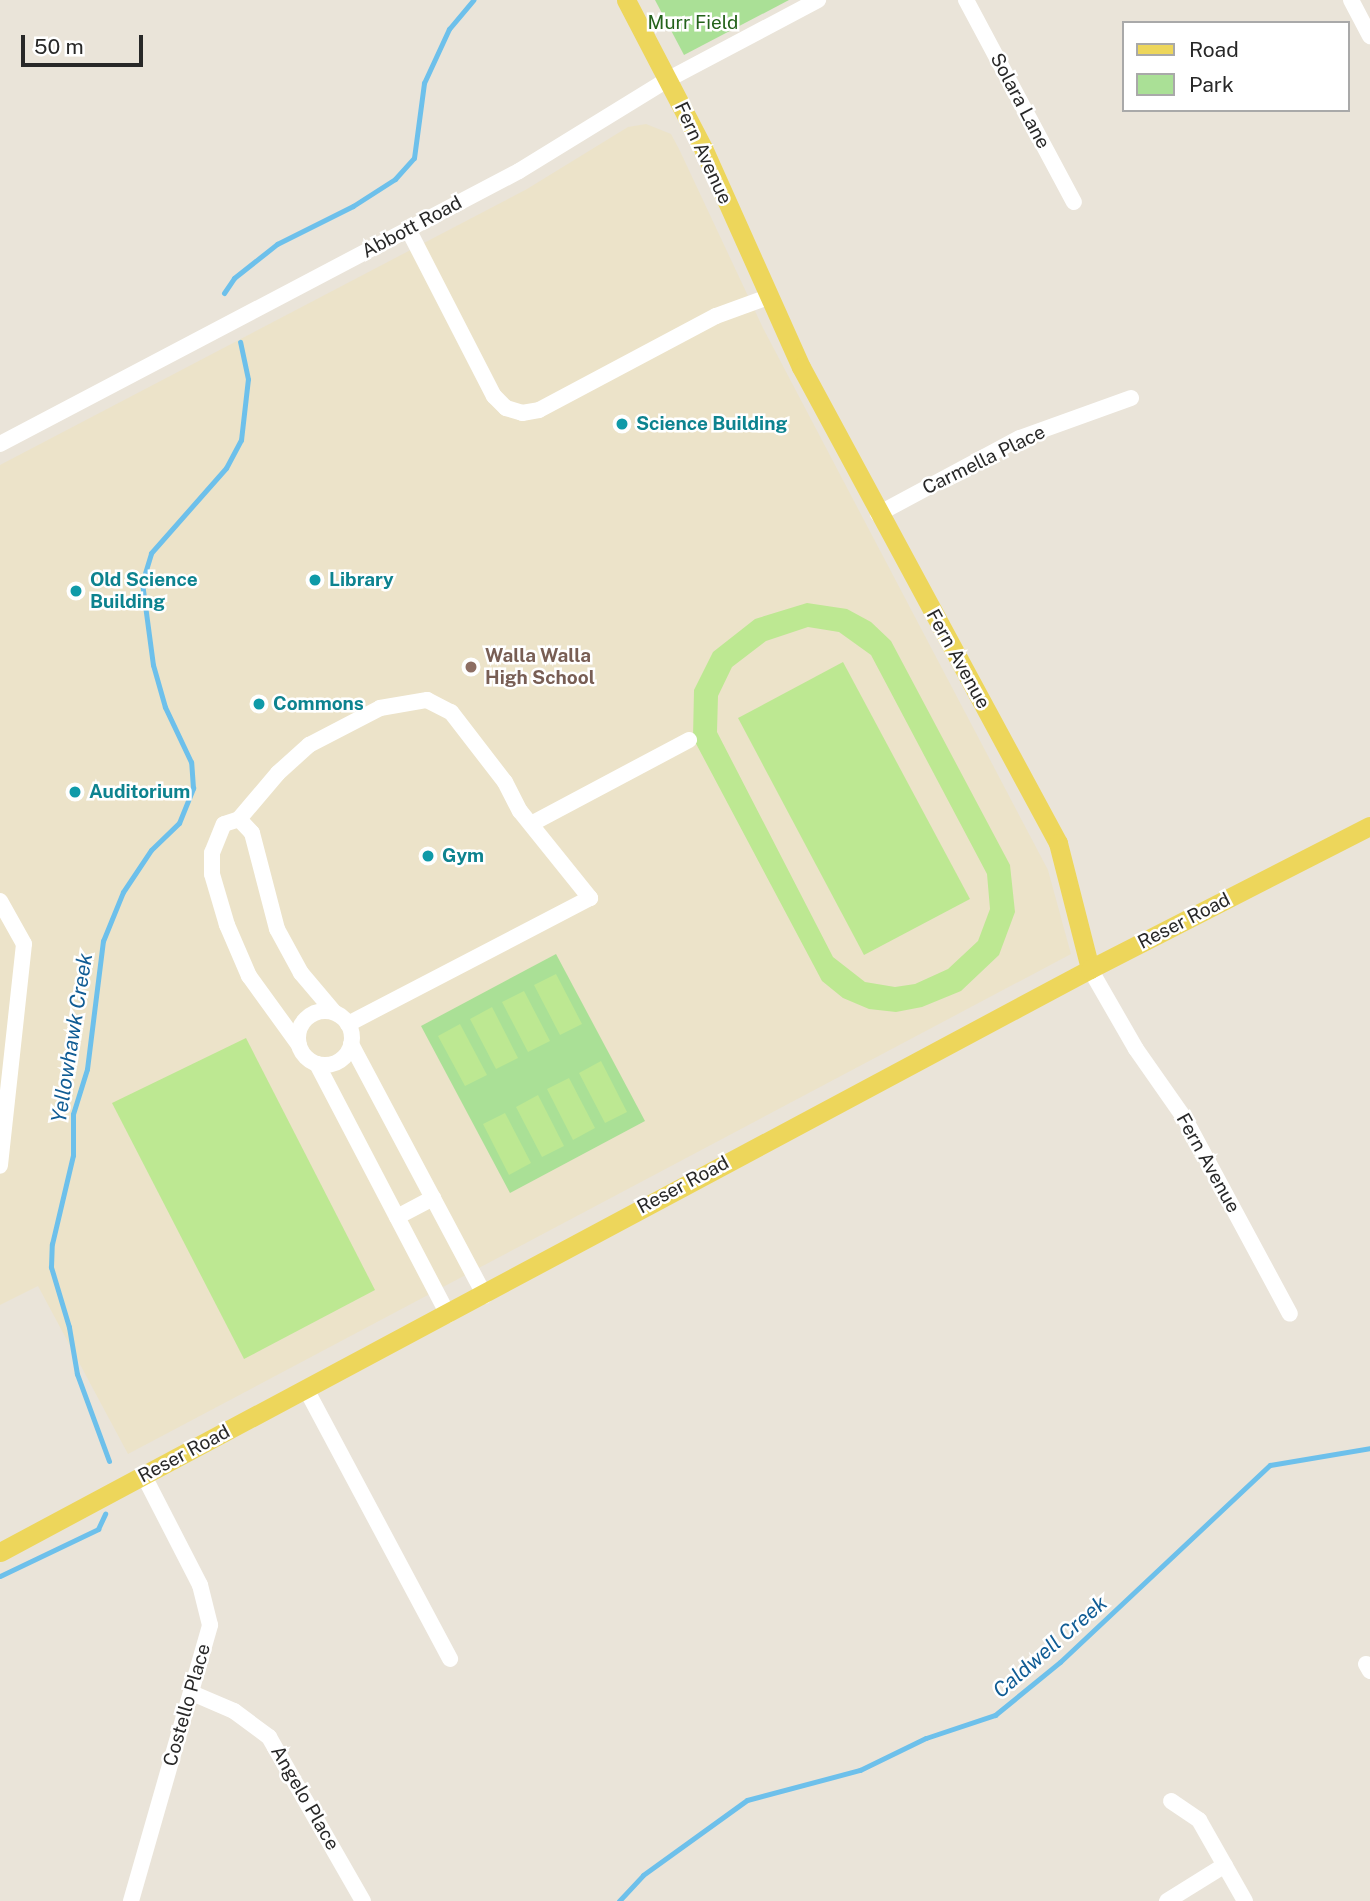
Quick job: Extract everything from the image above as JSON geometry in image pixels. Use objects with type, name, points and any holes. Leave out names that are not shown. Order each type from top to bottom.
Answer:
[{"type":"main road","name":"Fern Avenue","points":[[626,0],[703,148],[768,297],[878,514],[1058,844],[1090,969]]},
{"type":"main road","name":"Reser Road","points":[[0,1552],[485,1296],[494,1286],[1090,969],[1370,826]]},
{"type":"street","name":"Abbott Road","points":[[0,444],[519,171],[667,79],[818,0]]},
{"type":"street","name":"Solara Lane","points":[[966,0],[1074,202]]},
{"type":"street","points":[[1351,0],[1370,36]]},
{"type":"street","points":[[408,229],[494,396],[506,408],[522,413],[539,410],[716,316],[768,297]]},
{"type":"street","name":"Carmella Place","points":[[878,514],[1020,438],[1131,397]]},
{"type":"street","points":[[348,1024],[590,898],[531,824],[451,712],[415,699],[380,708],[309,745],[278,773],[239,820],[225,824],[212,853],[212,874],[249,976],[299,1045],[317,1064],[448,1315]]},
{"type":"street","points":[[531,824],[689,740]]},
{"type":"street","points":[[239,820],[252,832],[269,908],[288,952],[334,1012],[348,1024],[351,1044],[485,1296]]},
{"type":"street","points":[[0,901],[24,944],[7,1033],[0,1166]]},
{"type":"street","name":"Fern Avenue","points":[[1090,969],[1136,1049],[1185,1119],[1290,1314]]},
{"type":"street","points":[[299,1045],[299,1030],[307,1017],[334,1012]]},
{"type":"street","points":[[317,1064],[336,1063],[351,1044]]},
{"type":"street","points":[[397,1217],[433,1198]]},
{"type":"street","points":[[306,1389],[450,1659]]},
{"type":"street","name":"Costello Place","points":[[131,1901],[210,1625],[200,1585],[144,1476]]},
{"type":"street","name":"Angelo Place","points":[[192,1693],[234,1711],[269,1737],[363,1901]]},
{"type":"street","points":[[1171,1801],[1199,1820],[1245,1901]]},
{"type":"street","points":[[1167,1901],[1225,1865]]},
{"type":"shaded area","name":"Walla Walla High School","points":[[646,124],[671,134],[679,149],[763,328],[1048,870],[1071,954],[128,1454],[38,1286],[0,1305],[0,465],[527,189],[628,127]]},
{"type":"green space","name":"Murr Field","points":[[655,0],[789,0],[684,55]]},
{"type":"green space","points":[[807,603],[847,609],[871,622],[891,641],[1010,865],[1015,912],[999,955],[961,991],[922,1007],[896,1012],[869,1009],[843,998],[822,981],[693,738],[694,690],[713,652],[755,619]],"holes":[[[808,627],[839,632],[871,655],[987,874],[990,909],[978,941],[948,969],[915,984],[895,987],[865,982],[833,957],[717,732],[718,696],[732,667],[766,641]]]},
{"type":"green space","points":[[843,662],[970,899],[864,955],[738,718]]},
{"type":"green space","points":[[556,954],[645,1121],[510,1193],[421,1026]]},
{"type":"green space","points":[[556,974],[582,1024],[560,1035],[534,985]]},
{"type":"green space","points":[[524,991],[550,1041],[528,1052],[502,1002]]},
{"type":"green space","points":[[492,1007],[518,1058],[496,1069],[470,1019]]},
{"type":"green space","points":[[460,1024],[487,1075],[465,1086],[438,1036]]},
{"type":"green space","points":[[246,1038],[375,1290],[244,1359],[112,1103]]},
{"type":"green space","points":[[601,1061],[627,1112],[605,1123],[579,1073]]},
{"type":"green space","points":[[569,1078],[595,1128],[573,1140],[547,1089]]},
{"type":"green space","points":[[538,1095],[564,1146],[542,1157],[516,1107]]},
{"type":"green space","points":[[505,1113],[531,1163],[509,1175],[483,1124]]},
{"type":"waterway","name":"Yellowhawk Creek","points":[[224,293],[234,278],[277,244],[353,206],[395,179],[414,158],[424,83],[449,29],[473,0]]},
{"type":"waterway","name":"Yellowhawk Creek","points":[[109,1461],[77,1374],[69,1327],[51,1267],[52,1244],[73,1155],[73,1114],[87,1069],[103,941],[123,892],[151,850],[179,823],[193,788],[191,762],[165,707],[153,665],[142,583],[151,553],[226,468],[241,440],[248,379],[240,342]]},
{"type":"waterway","name":"Caldwell Creek","points":[[619,1901],[643,1875],[747,1800],[860,1770],[926,1738],[995,1715],[1060,1662],[1270,1465],[1370,1448]]},
{"type":"waterway","name":"Yellowhawk Creek","points":[[0,1576],[98,1529],[105,1514]]},
{"type":"place","name":"Science Building","points":[[622,424]]},
{"type":"place","name":"Library","points":[[315,580]]},
{"type":"place","name":"Old Science Building","points":[[76,591]]},
{"type":"place","name":"Walla Walla High School","points":[[471,667]]},
{"type":"place","name":"Commons","points":[[259,704]]},
{"type":"place","name":"Auditorium","points":[[75,792]]},
{"type":"place","name":"Gym","points":[[428,856]]}]
